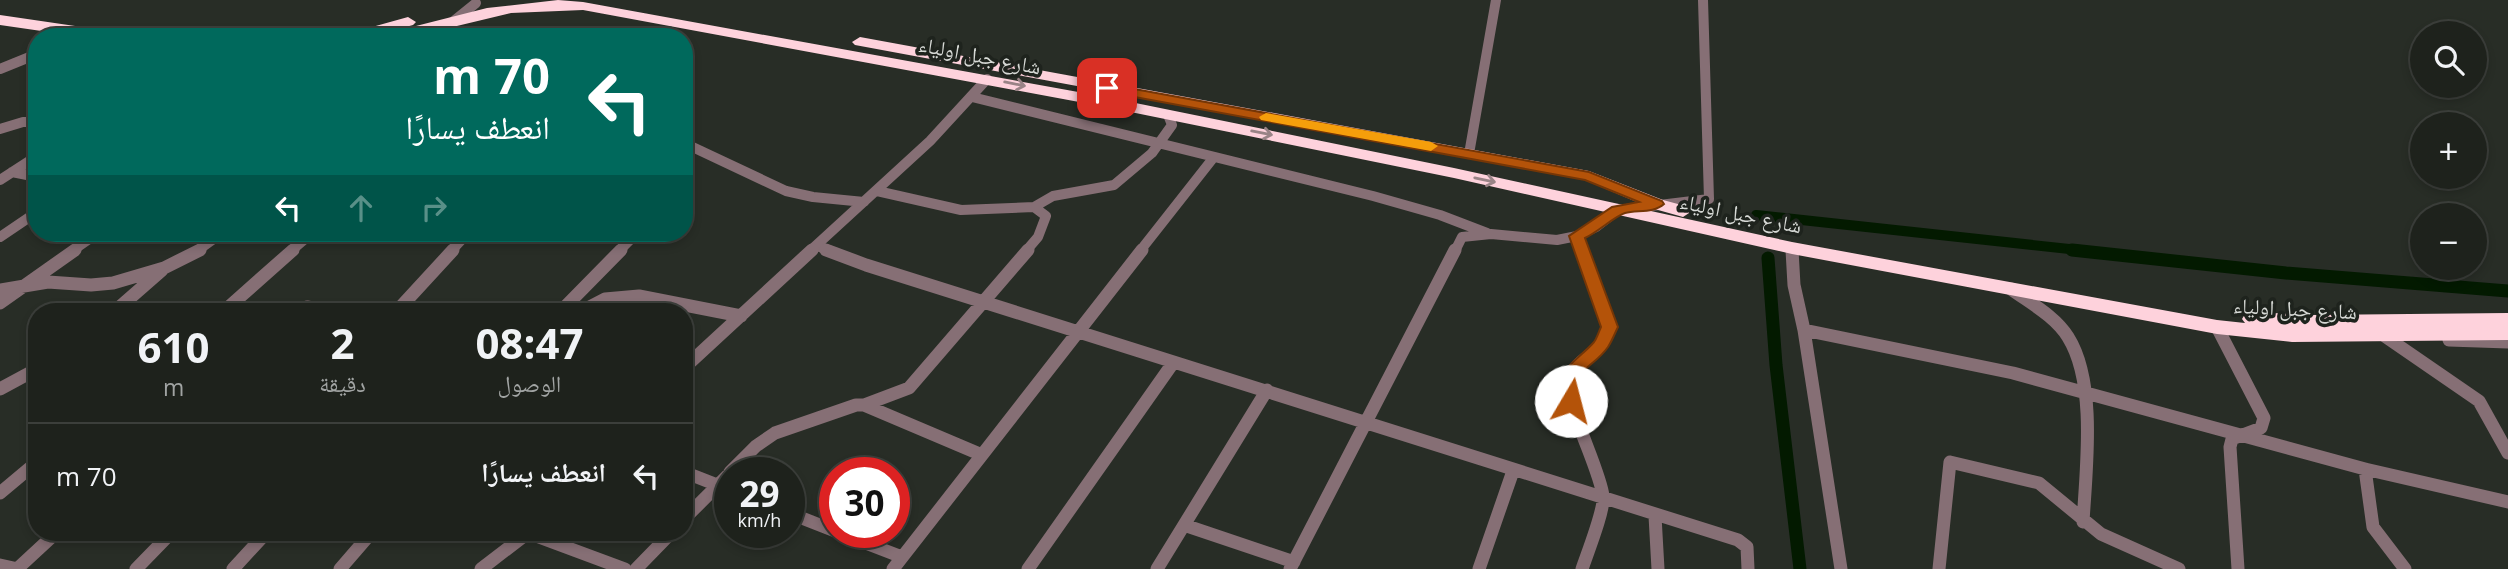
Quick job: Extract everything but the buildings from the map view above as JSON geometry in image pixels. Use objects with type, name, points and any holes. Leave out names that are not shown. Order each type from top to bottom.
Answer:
[{"type":"highway","points":[[385,28],[494,0]]},
{"type":"highway","name":"شارع جبل اولياء","points":[[621,0],[1589,176],[1657,204],[1788,235],[2248,318],[2311,322],[2508,320]]},
{"type":"highway","name":"شارع جبل اولياء","points":[[423,28],[456,18],[515,7],[574,5],[987,79],[1352,151],[1792,248],[2217,327],[2292,335],[2508,333]]},
{"type":"highway","points":[[0,20],[55,28]]},
{"type":"highway","points":[[0,33],[28,37]]},
{"type":"street","points":[[1469,153],[1496,0]]},
{"type":"street","points":[[1184,525],[1292,565],[1462,237],[1491,234],[1557,240],[1577,236],[1596,227],[1618,210],[1709,200],[1703,0]]},
{"type":"street","points":[[444,28],[476,3]]},
{"type":"street","points":[[0,69],[28,58]]},
{"type":"street","points":[[693,360],[877,191],[987,79]]},
{"type":"street","points":[[972,97],[1373,195],[1491,234]]},
{"type":"street","points":[[877,191],[961,210],[1034,207],[1053,196],[1114,185],[1131,173],[1170,131],[1172,125],[1168,115]]},
{"type":"street","points":[[0,129],[28,122]]},
{"type":"street","points":[[693,150],[786,191],[813,197],[864,202]]},
{"type":"street","points":[[0,180],[6,171],[28,153]]},
{"type":"street","points":[[867,548],[897,563],[1214,157]]},
{"type":"street","points":[[6,171],[28,160]]},
{"type":"street","points":[[6,171],[28,175]]},
{"type":"street","points":[[745,457],[775,433],[848,406],[864,405],[909,388],[986,302],[1038,237],[1046,216],[1034,207]]},
{"type":"street","points":[[0,237],[28,218]]},
{"type":"street","points":[[1577,236],[1609,327],[1601,345],[1579,363],[1570,376],[1568,386],[1575,413],[1592,454],[1604,499],[1582,569]]},
{"type":"street","points":[[0,303],[85,242]]},
{"type":"street","points":[[0,290],[17,291],[46,282],[96,285],[165,267],[210,242]]},
{"type":"street","points":[[233,303],[302,242]]},
{"type":"street","points":[[404,303],[460,242]]},
{"type":"street","points":[[569,303],[628,242]]},
{"type":"street","points":[[817,246],[866,265],[1173,363],[1267,390],[1744,544],[1747,547],[1748,569]]},
{"type":"street","points":[[1792,248],[1794,285],[1804,330],[1841,569]]},
{"type":"street","points":[[124,303],[165,267]]},
{"type":"street","points":[[2011,288],[2053,320],[2068,336],[2076,351],[2086,445],[2084,522]]},
{"type":"street","points":[[597,303],[605,299],[629,297],[656,298],[674,303]]},
{"type":"street","points":[[693,308],[741,316]]},
{"type":"street","points":[[2217,327],[2264,418],[2261,428],[2232,439],[2230,447],[2238,569]]},
{"type":"street","points":[[1804,330],[1930,354],[2082,390],[2238,436],[2508,502]]},
{"type":"street","points":[[2333,335],[2508,342]]},
{"type":"street","points":[[2386,337],[2479,401],[2508,453]]},
{"type":"street","points":[[1028,569],[1173,363]]},
{"type":"street","points":[[0,389],[28,374]]},
{"type":"street","points":[[1157,569],[1267,390]]},
{"type":"street","points":[[864,405],[982,456]]},
{"type":"street","points":[[1939,569],[1950,462],[2039,483],[2050,489],[2084,522],[2101,534],[2179,569]]},
{"type":"street","points":[[2365,469],[2373,527],[2404,569]]},
{"type":"street","points":[[0,493],[28,470]]},
{"type":"street","points":[[1479,569],[1513,471]]},
{"type":"street","points":[[693,476],[714,484]]},
{"type":"street","points":[[693,512],[714,496]]},
{"type":"street","points":[[1655,516],[1658,569]]},
{"type":"street","points":[[0,565],[17,569],[47,541]]},
{"type":"street","points":[[136,569],[163,541]]},
{"type":"street","points":[[233,569],[259,541]]},
{"type":"street","points":[[340,569],[364,541]]},
{"type":"street","points":[[481,569],[518,541]]},
{"type":"street","points":[[550,541],[625,569]]},
{"type":"street","points":[[636,569],[663,541]]},
{"type":"waterway","points":[[1756,215],[2088,251]]},
{"type":"waterway","points":[[2072,250],[2286,273],[2508,291]]},
{"type":"waterway","points":[[1768,258],[1776,365],[1800,569]]},
{"type":"slow traffic","points":[[1266,117],[1431,146]]},
{"type":"route","points":[[1107,88],[1589,176],[1657,204],[1618,210],[1596,227],[1577,236],[1609,327],[1601,345],[1579,363],[1570,376],[1568,386],[1571,401]]}]
